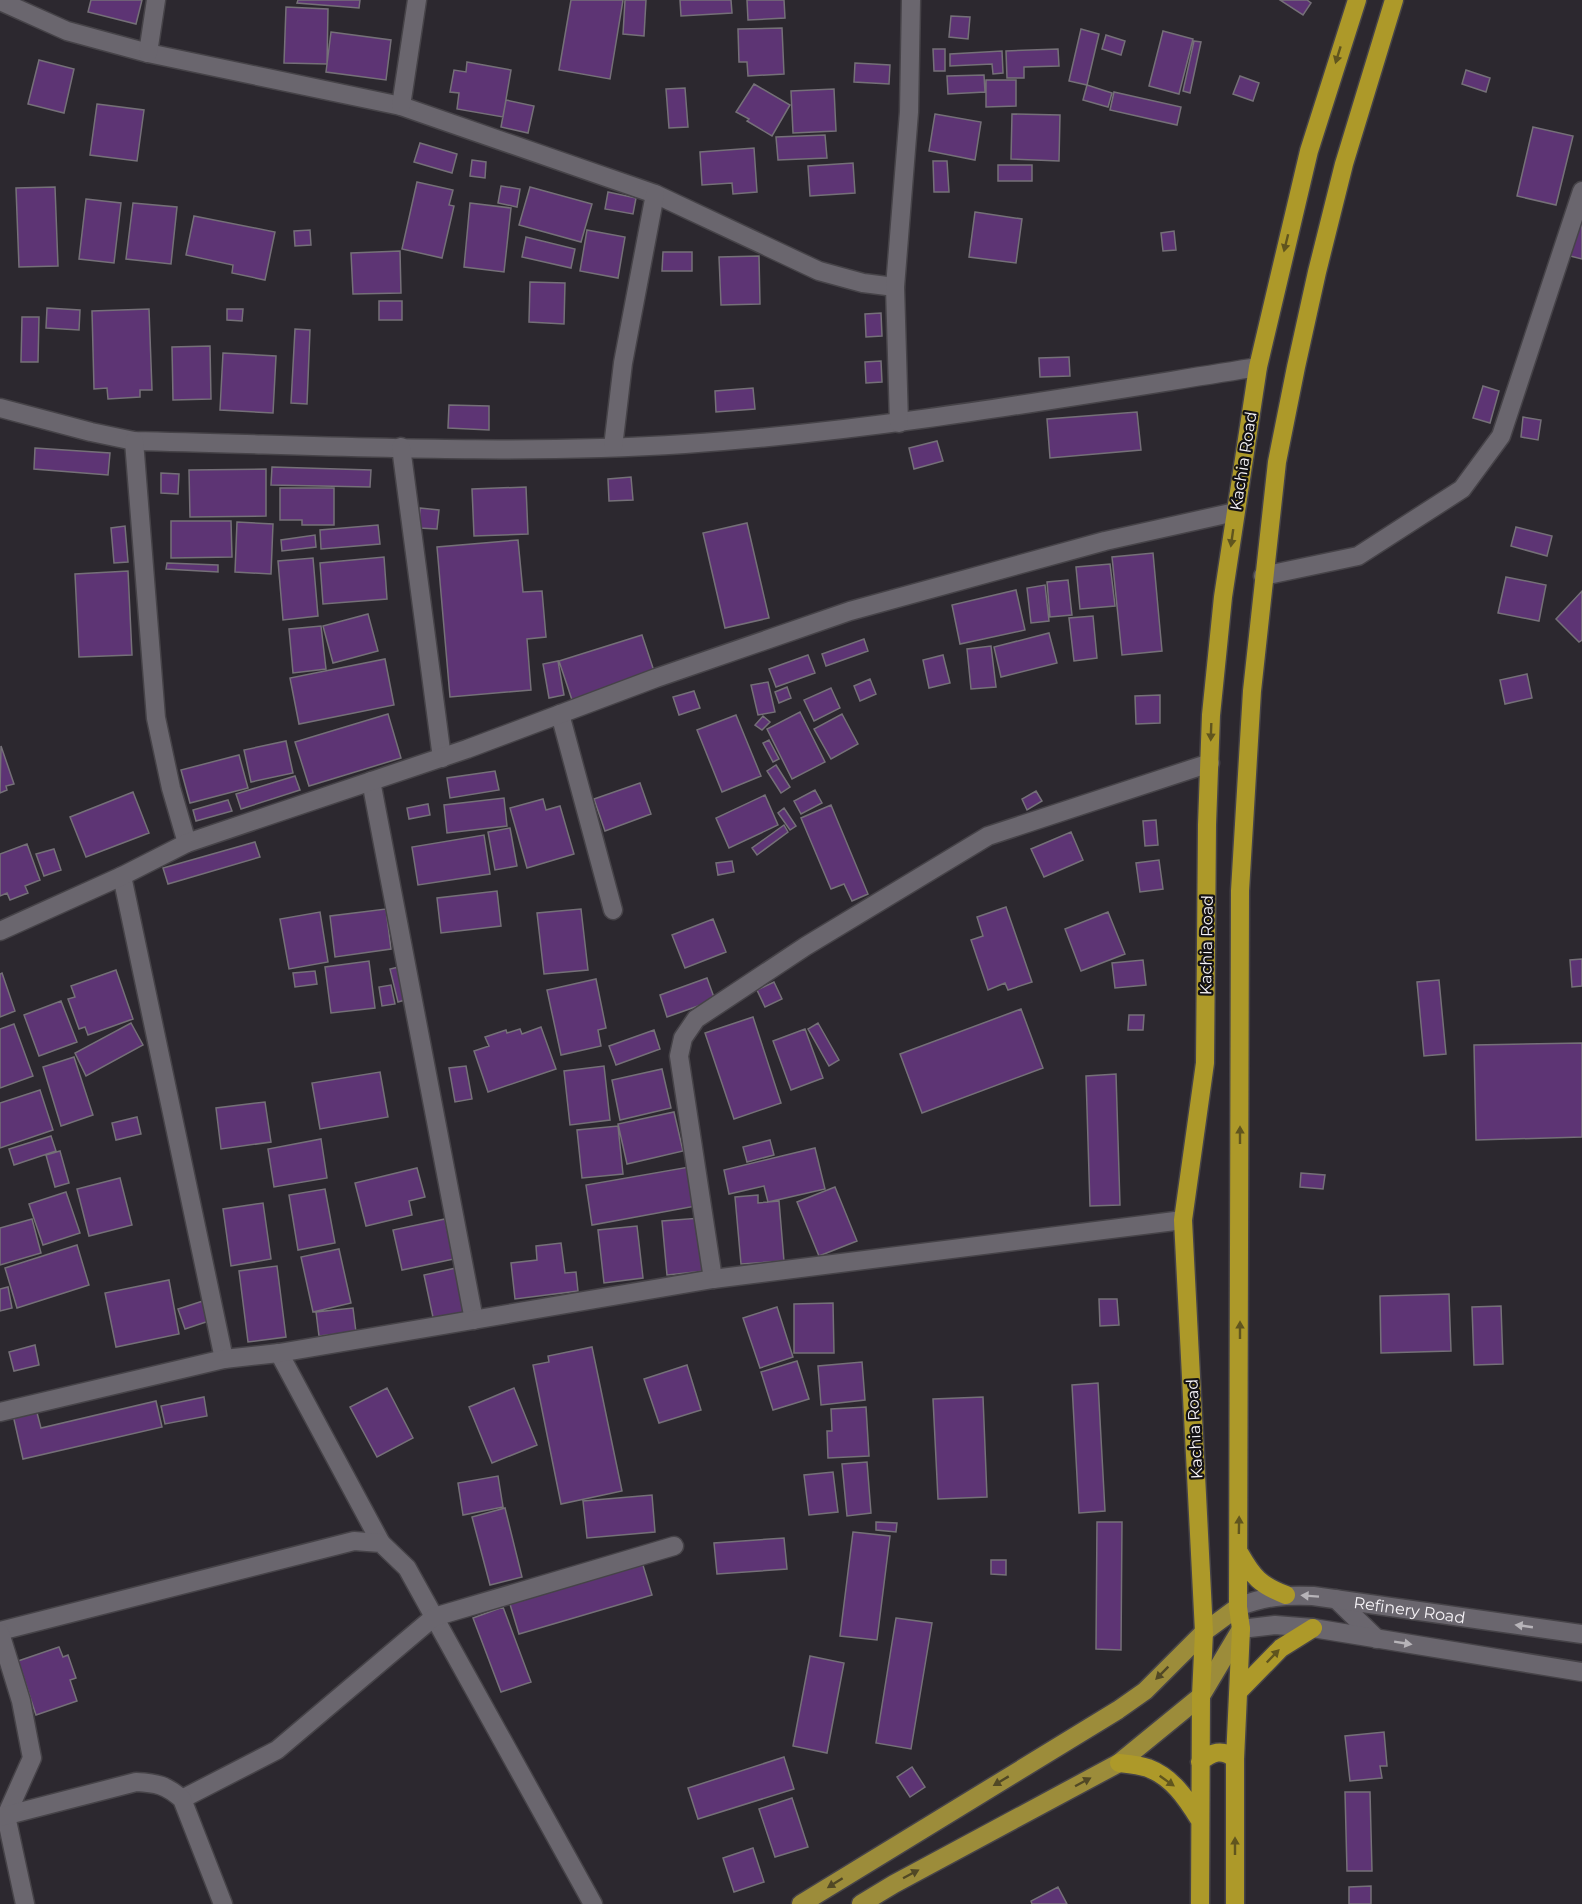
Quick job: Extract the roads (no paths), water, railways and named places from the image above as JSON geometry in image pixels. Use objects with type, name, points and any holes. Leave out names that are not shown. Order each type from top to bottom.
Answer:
[{"type":"highway","name":"Kachia Road","points":[[1200,1904],[1200,1762],[1204,1632],[1183,1220],[1205,1063],[1211,715],[1235,512],[1258,367],[1309,151],[1357,0]]},
{"type":"highway","name":"Kachia Road","points":[[1235,1904],[1235,1759],[1241,1629],[1238,1607],[1239,891],[1252,691],[1277,462],[1317,272],[1344,164],[1394,0]]},
{"type":"highway","points":[[1239,1553],[1257,1580],[1268,1588],[1286,1595]]},
{"type":"highway","points":[[1239,1691],[1281,1648],[1313,1628]]},
{"type":"highway","points":[[1200,1762],[1210,1754],[1218,1752],[1228,1753],[1235,1759]]},
{"type":"highway","points":[[1119,1763],[1148,1768],[1172,1783],[1186,1798],[1200,1821]]},
{"type":"main road","points":[[801,1904],[1118,1710],[1145,1691],[1204,1632],[1238,1607]]},
{"type":"main road","points":[[861,1904],[1119,1763],[1201,1696],[1241,1629]]},
{"type":"street","points":[[148,53],[156,0]]},
{"type":"street","points":[[401,106],[417,0]]},
{"type":"street","points":[[899,423],[895,287],[909,112],[911,0]]},
{"type":"street","points":[[0,1],[67,31],[148,53],[401,106],[656,194],[819,271],[863,283],[895,287]]},
{"type":"street","points":[[1263,576],[1358,556],[1462,489],[1501,436],[1582,191]]},
{"type":"street","points":[[613,447],[623,363],[656,194]]},
{"type":"street","points":[[0,408],[134,441],[534,450],[685,444],[899,423],[1258,367]]},
{"type":"street","points":[[134,441],[156,718],[171,788],[188,843]]},
{"type":"street","points":[[401,447],[442,758]]},
{"type":"street","points":[[0,931],[122,876],[188,843],[442,758],[656,678],[850,611],[1105,541],[1235,512]]},
{"type":"street","points":[[560,714],[613,910]]},
{"type":"street","points":[[713,1279],[679,1056],[683,1038],[696,1019],[806,946],[988,836],[1210,764]]},
{"type":"street","points":[[371,781],[474,1320]]},
{"type":"street","points":[[122,876],[224,1359]]},
{"type":"street","points":[[0,1412],[224,1359],[279,1353],[713,1279],[1183,1220]]},
{"type":"street","points":[[279,1353],[381,1543],[407,1568],[593,1904]]},
{"type":"street","points":[[25,1904],[3,1816],[32,1758],[21,1701],[0,1632],[354,1541],[381,1543]]},
{"type":"street","points":[[182,1799],[277,1750],[434,1617],[674,1546]]},
{"type":"street","name":"Refinery Road","points":[[1238,1607],[1260,1598],[1286,1595],[1336,1599],[1582,1634]]},
{"type":"street","points":[[1336,1599],[1377,1639]]},
{"type":"street","name":"Refinery Road","points":[[1241,1629],[1275,1625],[1313,1628],[1582,1672]]},
{"type":"street","points":[[3,1816],[136,1782],[169,1787],[182,1799],[223,1904]]}]
